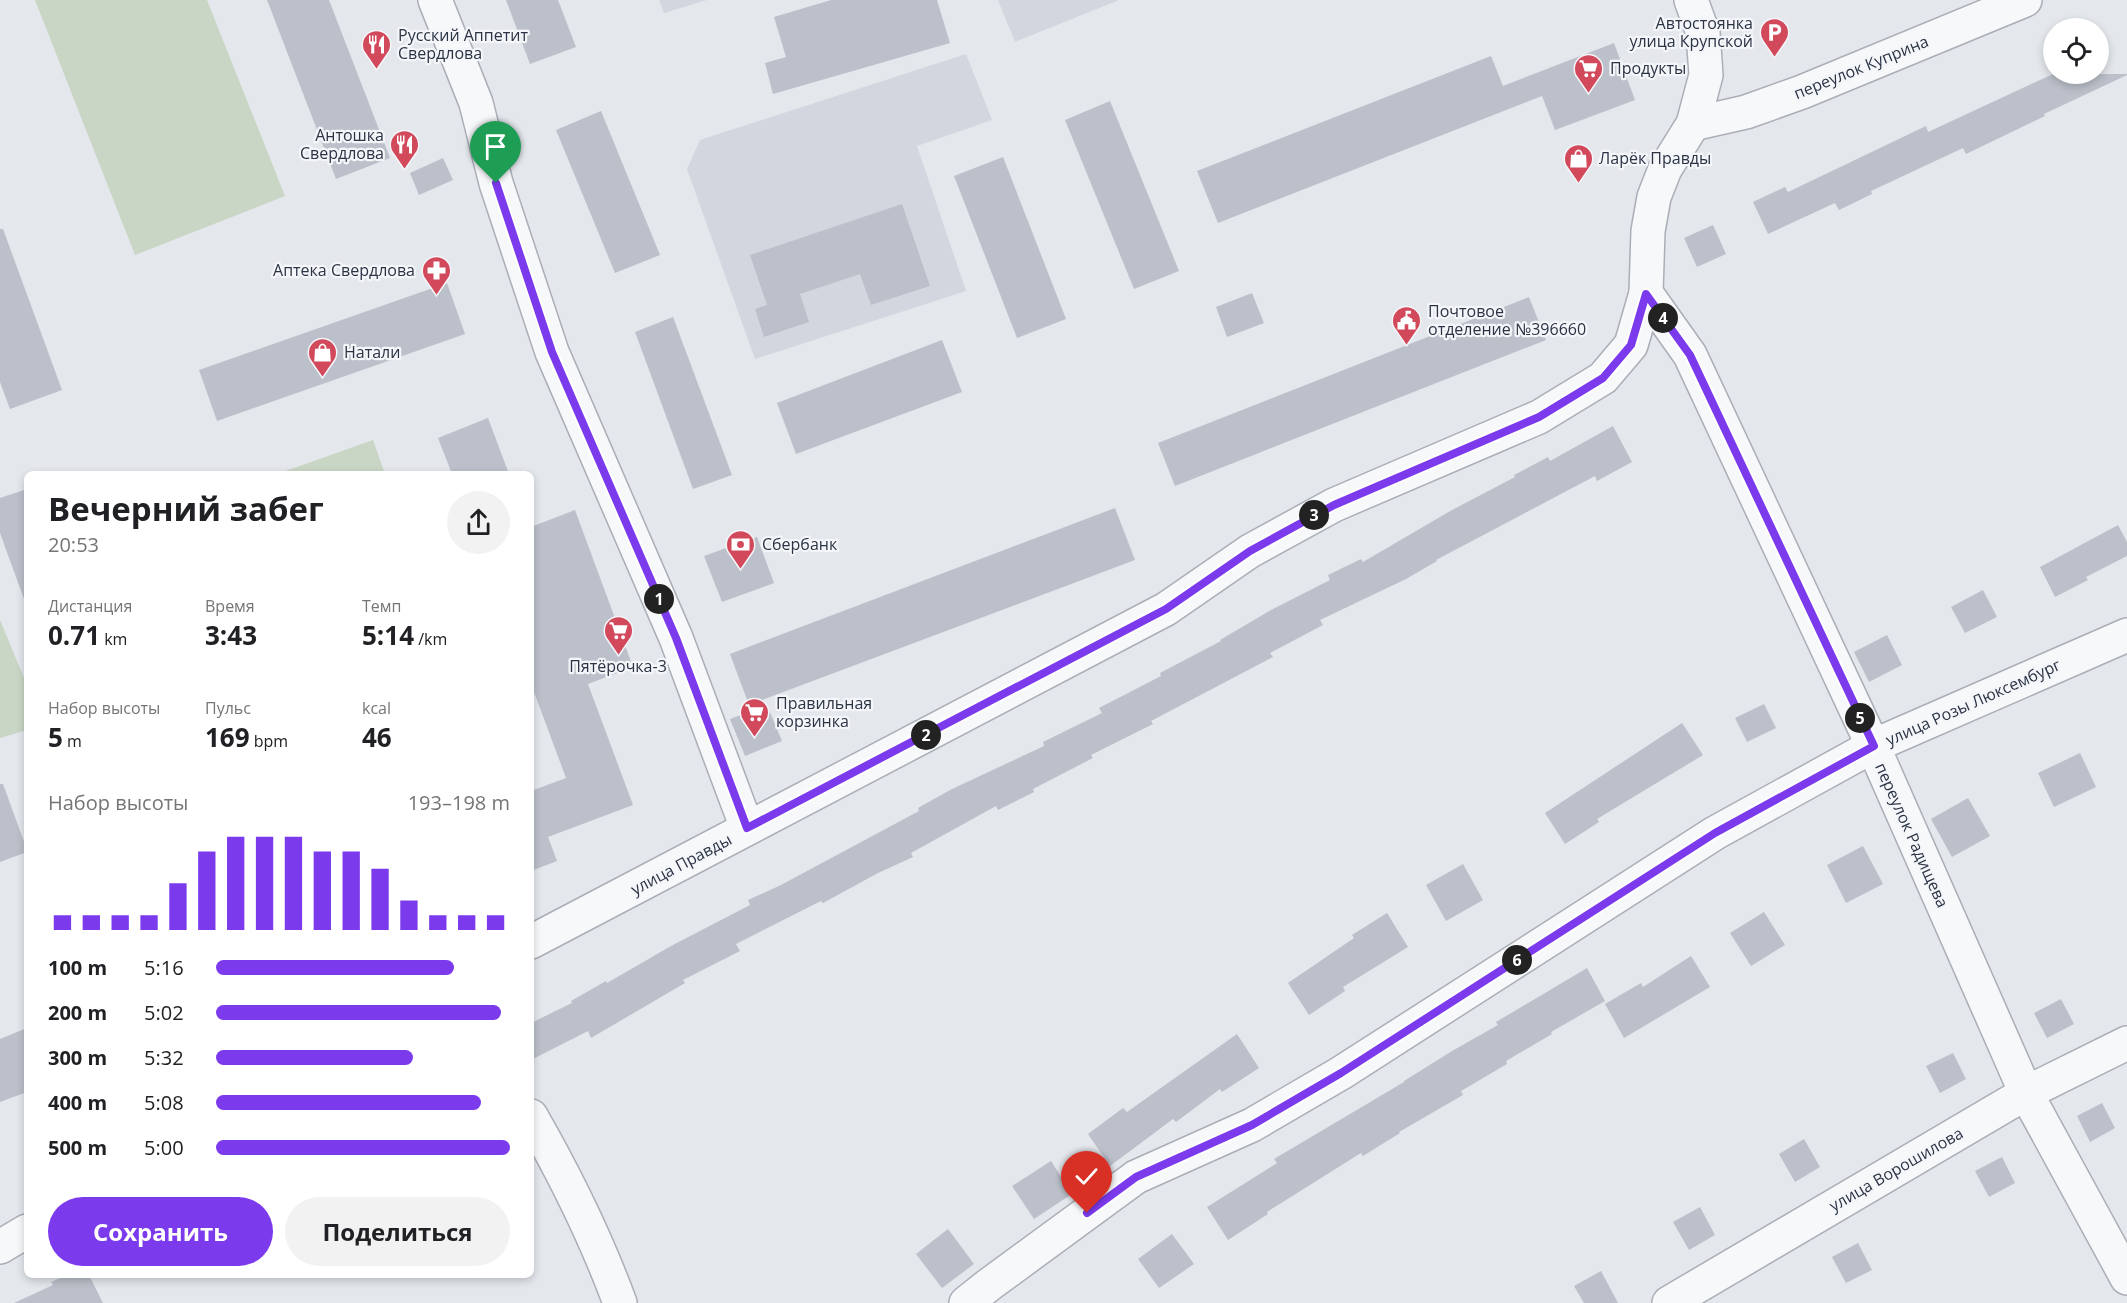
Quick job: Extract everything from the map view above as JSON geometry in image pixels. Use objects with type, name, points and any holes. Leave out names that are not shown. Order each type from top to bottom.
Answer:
[{"type":"street","points":[[435,0],[476,103],[496,183],[552,352],[676,638],[747,828]]},
{"type":"street","name":"улица Правды","points":[[534,940],[1166,609],[1250,551],[1334,505],[1539,417],[1603,378],[1631,345],[1646,294],[1648,231],[1654,197],[1665,169],[1693,124],[1706,75],[1703,33],[1691,0]]},
{"type":"street","name":"переулок Куприна","points":[[1693,124],[1746,112],[1802,92],[2025,0]]},
{"type":"street","name":"переулок Радищева","points":[[1646,294],[1690,355],[1874,746],[2026,1093],[2127,1278]]},
{"type":"street","name":"улица Розы Люксембург","points":[[966,1303],[1136,1177],[1252,1125],[1331,1079],[1715,833],[1874,746],[2127,635]]},
{"type":"street","name":"улица Ворошилова","points":[[1669,1303],[2026,1093],[2127,1043]]},
{"type":"street","points":[[534,1121],[564,1174],[603,1257],[620,1303]]},
{"type":"street","points":[[0,1247],[24,1233]]},
{"type":"shaded area","points":[[659,0],[707,0],[664,13]]},
{"type":"shaded area","points":[[998,0],[1119,0],[1015,42]]},
{"type":"shaded area","points":[[966,54],[992,120],[917,146],[966,291],[755,359],[687,169],[700,140]]},
{"type":"green space","points":[[35,0],[207,0],[285,196],[135,255]]},
{"type":"green space","points":[[373,440],[384,471],[285,471]]},
{"type":"green space","points":[[0,620],[24,678],[24,731],[0,738]]},
{"type":"building","points":[[267,0],[329,0],[390,158],[336,179]]},
{"type":"building","points":[[506,0],[558,0],[576,47],[530,64]]},
{"type":"building","points":[[831,0],[937,0],[950,43],[773,94],[765,63],[786,57],[774,17]]},
{"type":"building","points":[[1614,43],[1635,100],[1555,130],[1542,96],[1218,223],[1197,171],[1491,56],[1503,86]]},
{"type":"building","points":[[2109,74],[2127,75],[2109,83]]},
{"type":"building","points":[[2043,79],[2043,84],[2108,84],[1966,154],[1963,148],[1871,191],[1872,194],[1839,210],[1835,203],[1768,234],[1753,202],[1785,187],[1788,192],[1926,126],[1928,132]]},
{"type":"building","points":[[1110,101],[1179,271],[1134,289],[1065,120]]},
{"type":"building","points":[[601,111],[660,255],[615,273],[556,130]]},
{"type":"building","points":[[1003,157],[1066,319],[1017,338],[954,176]]},
{"type":"building","points":[[443,158],[453,180],[419,195],[410,173]]},
{"type":"building","points":[[902,204],[930,286],[871,305],[860,274],[800,294],[809,322],[764,337],[755,309],[767,305],[750,255]]},
{"type":"building","points":[[1713,225],[1726,254],[1697,267],[1684,238]]},
{"type":"building","points":[[0,229],[3,229],[62,390],[10,409],[0,382]]},
{"type":"building","points":[[447,283],[465,334],[217,421],[199,370]]},
{"type":"building","points":[[1252,293],[1264,323],[1227,337],[1216,307]]},
{"type":"building","points":[[1529,297],[1546,340],[1175,486],[1158,443]]},
{"type":"building","points":[[673,317],[732,475],[693,489],[635,332]]},
{"type":"building","points":[[942,340],[962,392],[796,454],[777,403]]},
{"type":"building","points":[[488,418],[508,471],[451,471],[438,438]]},
{"type":"building","points":[[1613,426],[1632,462],[1597,481],[1595,476],[1436,560],[1406,579],[1320,620],[1323,625],[1270,653],[1273,657],[1151,721],[1153,724],[1091,755],[1093,758],[1033,789],[1034,792],[998,810],[996,806],[911,853],[913,857],[736,944],[740,951],[683,980],[685,983],[591,1038],[588,1031],[534,1058],[534,1022],[750,905],[748,900],[781,885],[919,811],[918,808],[950,790],[1044,746],[1043,742],[1102,713],[1099,708],[1161,676],[1160,673],[1221,641],[1271,610],[1330,580],[1328,575],[1361,559],[1363,562],[1548,457],[1550,461]]},
{"type":"building","points":[[24,490],[24,599],[0,533],[0,498]]},
{"type":"building","points":[[1115,508],[1135,560],[749,705],[730,654]]},
{"type":"building","points":[[575,510],[633,667],[588,684],[633,805],[548,837],[557,861],[534,870],[534,790],[566,778],[534,692],[534,526]]},
{"type":"building","points":[[2118,525],[2127,542],[2127,556],[2086,577],[2088,580],[2055,597],[2040,567]]},
{"type":"building","points":[[757,537],[774,583],[722,602],[704,556]]},
{"type":"building","points":[[1983,590],[1997,617],[1965,633],[1951,607]]},
{"type":"building","points":[[1887,635],[1902,665],[1869,682],[1854,652]]},
{"type":"building","points":[[1764,704],[1776,728],[1747,742],[1735,718]]},
{"type":"building","points":[[767,705],[782,741],[745,756],[730,719]]},
{"type":"building","points":[[1682,723],[1703,755],[1597,819],[1599,822],[1565,844],[1545,813]]},
{"type":"building","points":[[2080,753],[2096,787],[2054,807],[2038,773]]},
{"type":"building","points":[[0,784],[3,784],[24,842],[24,853],[0,862]]},
{"type":"building","points":[[1968,798],[1990,836],[1952,857],[1931,819]]},
{"type":"building","points":[[1863,846],[1883,884],[1846,903],[1827,865]]},
{"type":"building","points":[[1463,864],[1483,900],[1446,921],[1426,885]]},
{"type":"building","points":[[1764,912],[1785,945],[1751,966],[1730,933]]},
{"type":"building","points":[[1387,913],[1408,947],[1343,987],[1345,991],[1309,1015],[1288,983],[1354,938],[1352,935]]},
{"type":"building","points":[[1691,956],[1710,987],[1624,1038],[1605,1004],[1641,983],[1643,987]]},
{"type":"building","points":[[1587,968],[1605,1001],[1506,1061],[1507,1064],[1461,1091],[1463,1095],[1363,1156],[1361,1153],[1267,1212],[1268,1214],[1228,1240],[1207,1207],[1277,1163],[1274,1159],[1498,1025],[1496,1022]]},
{"type":"building","points":[[2061,999],[2074,1024],[2047,1038],[2034,1013]]},
{"type":"building","points":[[24,1029],[24,1093],[0,1102],[0,1039]]},
{"type":"building","points":[[1237,1034],[1259,1068],[1222,1092],[1220,1089],[1176,1122],[1173,1119],[1110,1166],[1088,1134],[1123,1108],[1127,1112]]},
{"type":"building","points":[[1953,1053],[1966,1079],[1940,1093],[1926,1066]]},
{"type":"building","points":[[2102,1103],[2115,1128],[2090,1142],[2077,1116]]},
{"type":"building","points":[[1804,1139],[1820,1167],[1795,1182],[1779,1154]]},
{"type":"building","points":[[2002,1157],[2015,1183],[1989,1197],[1975,1171]]},
{"type":"building","points":[[1051,1161],[1072,1194],[1034,1219],[1012,1186]]},
{"type":"building","points":[[1700,1207],[1715,1235],[1689,1250],[1673,1222]]},
{"type":"building","points":[[948,1229],[974,1264],[942,1288],[916,1254]]},
{"type":"building","points":[[1172,1234],[1194,1264],[1159,1288],[1138,1259]]},
{"type":"building","points":[[1858,1243],[1872,1270],[1846,1283],[1832,1257]]},
{"type":"building","points":[[1601,1271],[1618,1303],[1584,1303],[1574,1286]]},
{"type":"building","points":[[60,1278],[90,1278],[103,1303],[14,1303],[53,1285],[51,1282]]},
{"type":"place","name":"Автостоянка улица Крупской","points":[[1774,58]]},
{"type":"place","name":"Русский Аппетит Свердлова","points":[[377,70]]},
{"type":"place","name":"Продукты","points":[[1589,94]]},
{"type":"place","name":"Антошка Свердлова","points":[[405,170]]},
{"type":"place","name":"Ларёк Правды","points":[[1578,184]]},
{"type":"place","name":"Аптека Свердлова","points":[[436,296]]},
{"type":"place","name":"Почтовое отделение №396660","points":[[1407,346]]},
{"type":"place","name":"Натали","points":[[323,378]]},
{"type":"place","name":"Сбербанк","points":[[741,570]]},
{"type":"place","name":"Пятёрочка-3","points":[[618,656]]},
{"type":"place","name":"Правильная корзинка","points":[[755,738]]},
{"type":"route","points":[[496,183],[552,352],[676,638],[747,828],[1166,609],[1250,551],[1334,505],[1539,417],[1603,378],[1631,345],[1646,294],[1690,355],[1874,746],[1715,833],[1341,1073],[1252,1125],[1136,1177],[1087,1213]]}]
